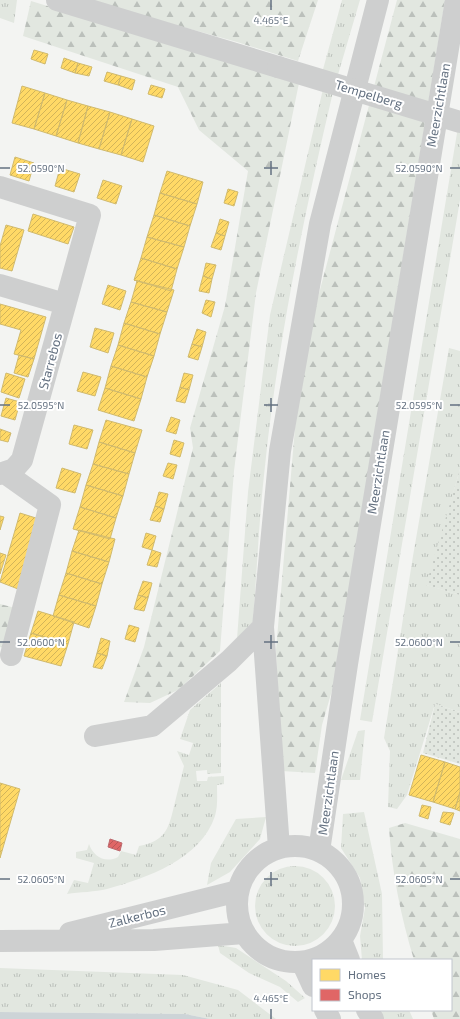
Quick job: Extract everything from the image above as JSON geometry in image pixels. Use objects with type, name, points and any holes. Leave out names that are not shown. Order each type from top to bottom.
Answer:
[{"type":"street","name":"Tempelberg","points":[[57,0],[460,122]]},
{"type":"street","points":[[279,848],[264,627],[280,451],[320,224],[378,0]]},
{"type":"street","name":"Meerzichtlaan","points":[[319,851],[347,664],[456,0]]},
{"type":"street","name":"Starrebos","points":[[0,187],[90,215],[22,460],[14,469],[2,474]]},
{"type":"street","points":[[0,285],[65,304]]},
{"type":"street","points":[[2,474],[50,505],[11,655]]},
{"type":"street","points":[[95,736],[152,726],[229,661],[264,627]]},
{"type":"street","points":[[299,846],[319,851],[338,865],[345,874],[353,896],[351,919],[341,940],[328,953],[302,962],[279,961],[265,955],[253,945],[244,933],[237,912],[238,891],[246,872],[255,861],[266,853],[279,848],[299,846]]},
{"type":"street","name":"Zalkerbos","points":[[37,941],[238,891]]},
{"type":"street","name":"Zalkerbos","points":[[0,941],[154,940],[244,933]]},
{"type":"street","points":[[341,940],[349,959]]},
{"type":"street","points":[[302,962],[312,984]]},
{"type":"green space","points":[[0,0],[17,0],[14,23],[0,18]]},
{"type":"green space","points":[[86,0],[318,0],[298,61],[237,42]]},
{"type":"green space","points":[[342,0],[360,0],[337,78],[322,73]]},
{"type":"green space","points":[[397,0],[445,0],[333,687],[322,725],[315,773],[281,771],[276,650],[296,416],[313,316]]},
{"type":"green space","points":[[31,1],[299,83],[256,293],[234,471],[220,651],[178,690],[150,703],[124,702],[144,647],[193,448],[190,428],[225,306],[248,171],[199,130],[178,87],[23,36]]},
{"type":"green space","points":[[323,89],[333,92],[302,231],[277,372],[270,419],[263,486],[253,622],[237,639],[248,492],[270,315]]},
{"type":"green space","points":[[458,127],[460,128],[460,200],[372,722],[360,720]]},
{"type":"green space","points":[[449,348],[460,351],[460,469],[427,585],[460,595],[460,712],[435,704],[407,795],[397,809],[388,807],[390,751],[384,738],[413,556]]},
{"type":"green space","points":[[460,469],[460,595],[426,585]]},
{"type":"green space","points":[[0,604],[19,609],[8,650],[0,647]]},
{"type":"green space","points":[[221,683],[221,773],[207,774],[207,770],[196,771],[197,781],[207,781],[208,777],[224,776],[224,784],[217,785],[216,812],[208,831],[198,844],[185,855],[155,872],[139,879],[107,889],[67,894],[74,880],[88,883],[94,863],[76,858],[76,852],[87,850],[89,844],[93,852],[100,858],[104,859],[109,860],[118,857],[121,851],[136,855],[139,846],[156,841],[165,832],[171,819],[184,766],[177,751],[189,755],[193,743],[180,739],[190,710]]},
{"type":"green space","points":[[435,704],[460,712],[460,764],[423,753]]},
{"type":"green space","points":[[365,730],[360,780],[341,780],[358,731]]},
{"type":"green space","points":[[364,812],[382,894],[383,959],[362,959],[360,936],[365,908],[360,878],[341,848],[343,814]]},
{"type":"green space","points":[[266,817],[260,839],[230,872],[207,885],[211,863],[236,819]]},
{"type":"green space","points":[[405,823],[460,839],[460,1019],[434,1019],[431,1011],[452,1011],[452,959],[414,959],[401,911],[390,845],[389,828]]},
{"type":"green space","points":[[295,866],[310,869],[323,878],[332,891],[335,906],[332,921],[323,934],[310,943],[295,946],[280,943],[267,934],[258,921],[255,906],[258,891],[267,878],[280,869]]},
{"type":"green space","points":[[218,945],[236,948],[286,981],[305,998],[298,1002],[280,987],[249,973],[220,953]]},
{"type":"green space","points":[[0,968],[183,975],[238,990],[276,1019],[210,1019],[185,1014],[0,1012]]},
{"type":"green space","points":[[380,1011],[409,1011],[413,1019],[384,1019]]},
{"type":"shaded area","points":[[0,1012],[185,1014],[210,1019],[0,1019]]},
{"type":"building: Homes","points":[[34,50],[48,54],[45,64],[31,59]]},
{"type":"building: Homes","points":[[64,58],[78,63],[75,73],[61,68]]},
{"type":"building: Homes","points":[[78,63],[92,67],[89,76],[75,73]]},
{"type":"building: Homes","points":[[107,72],[121,76],[118,85],[104,81]]},
{"type":"building: Homes","points":[[121,76],[135,80],[132,90],[118,85]]},
{"type":"building: Homes","points":[[151,85],[165,89],[162,98],[148,94]]},
{"type":"building: Homes","points":[[22,86],[45,93],[34,129],[12,123]]},
{"type":"building: Homes","points":[[45,93],[67,100],[56,136],[34,129]]},
{"type":"building: Homes","points":[[67,100],[88,106],[78,143],[56,136]]},
{"type":"building: Homes","points":[[88,106],[110,112],[99,149],[78,143]]},
{"type":"building: Homes","points":[[110,112],[132,119],[121,155],[99,149]]},
{"type":"building: Homes","points":[[132,119],[154,126],[143,162],[121,155]]},
{"type":"building: Homes","points":[[15,157],[34,163],[29,181],[10,175]]},
{"type":"building: Homes","points":[[60,168],[80,174],[74,192],[55,186]]},
{"type":"building: Homes","points":[[167,171],[203,182],[197,204],[160,193]]},
{"type":"building: Homes","points":[[103,180],[122,186],[116,204],[97,198]]},
{"type":"building: Homes","points":[[228,189],[238,192],[234,206],[224,203]]},
{"type":"building: Homes","points":[[160,193],[197,204],[190,226],[154,215]]},
{"type":"building: Homes","points":[[33,214],[74,227],[68,244],[28,231]]},
{"type":"building: Homes","points":[[154,215],[190,226],[184,247],[147,237]]},
{"type":"building: Homes","points":[[220,219],[229,222],[225,236],[216,233]]},
{"type":"building: Homes","points":[[6,225],[24,230],[12,271],[0,268],[0,246]]},
{"type":"building: Homes","points":[[216,233],[225,236],[221,250],[211,247]]},
{"type":"building: Homes","points":[[147,237],[184,247],[177,269],[141,258]]},
{"type":"building: Homes","points":[[141,258],[177,269],[171,291],[134,280]]},
{"type":"building: Homes","points":[[206,263],[216,265],[212,279],[203,276]]},
{"type":"building: Homes","points":[[203,276],[212,279],[209,293],[199,291]]},
{"type":"building: Homes","points":[[134,280],[174,290],[167,312],[131,302],[137,281]]},
{"type":"building: Homes","points":[[108,285],[126,291],[120,310],[102,304]]},
{"type":"building: Homes","points":[[206,300],[215,302],[211,317],[202,313]]},
{"type":"building: Homes","points":[[131,302],[167,312],[160,334],[124,323]]},
{"type":"building: Homes","points":[[0,304],[46,317],[34,359],[14,354],[21,330],[0,324]]},
{"type":"building: Homes","points":[[124,323],[160,334],[154,356],[118,345]]},
{"type":"building: Homes","points":[[95,328],[114,333],[108,353],[90,347]]},
{"type":"building: Homes","points":[[197,329],[206,332],[202,347],[192,344]]},
{"type":"building: Homes","points":[[192,344],[202,347],[198,360],[188,357]]},
{"type":"building: Homes","points":[[118,345],[154,356],[147,377],[111,366]]},
{"type":"building: Homes","points":[[19,355],[34,359],[28,377],[14,373]]},
{"type":"building: Homes","points":[[111,366],[147,377],[141,399],[105,388]]},
{"type":"building: Homes","points":[[83,372],[101,377],[95,396],[77,391]]},
{"type":"building: Homes","points":[[6,373],[25,379],[19,398],[1,392]]},
{"type":"building: Homes","points":[[184,373],[193,375],[189,390],[180,387]]},
{"type":"building: Homes","points":[[180,387],[189,390],[185,403],[176,401]]},
{"type":"building: Homes","points":[[105,388],[141,399],[134,421],[98,410]]},
{"type":"building: Homes","points":[[6,398],[20,402],[15,420],[1,416]]},
{"type":"building: Homes","points":[[171,417],[180,420],[176,434],[166,431]]},
{"type":"building: Homes","points":[[106,420],[142,430],[135,453],[99,442]]},
{"type":"building: Homes","points":[[74,425],[93,430],[87,449],[69,444]]},
{"type":"building: Homes","points":[[0,429],[11,433],[8,442],[0,440]]},
{"type":"building: Homes","points":[[174,440],[184,443],[180,457],[170,454]]},
{"type":"building: Homes","points":[[99,442],[135,453],[129,474],[93,464]]},
{"type":"building: Homes","points":[[168,463],[177,465],[173,479],[163,476]]},
{"type":"building: Homes","points":[[93,464],[129,474],[123,496],[86,485]]},
{"type":"building: Homes","points":[[62,468],[81,474],[75,493],[56,488]]},
{"type":"building: Homes","points":[[86,485],[123,496],[116,518],[80,507]]},
{"type":"building: Homes","points":[[159,492],[168,494],[164,509],[155,506]]},
{"type":"building: Homes","points":[[155,506],[164,509],[160,522],[150,520]]},
{"type":"building: Homes","points":[[80,507],[116,518],[110,539],[73,529]]},
{"type":"building: Homes","points":[[20,513],[39,519],[18,589],[0,582]]},
{"type":"building: Homes","points":[[0,516],[4,517],[0,530]]},
{"type":"building: Homes","points":[[79,530],[115,539],[109,562],[72,551]]},
{"type":"building: Homes","points":[[146,533],[156,536],[152,550],[142,547]]},
{"type":"building: Homes","points":[[152,550],[161,553],[157,567],[147,565]]},
{"type":"building: Homes","points":[[72,551],[109,562],[102,584],[66,573]]},
{"type":"building: Homes","points":[[0,553],[6,555],[0,574]]},
{"type":"building: Homes","points":[[66,573],[102,584],[96,606],[59,595]]},
{"type":"building: Homes","points":[[143,581],[152,583],[148,598],[138,595]]},
{"type":"building: Homes","points":[[59,595],[96,606],[89,628],[53,616]]},
{"type":"building: Homes","points":[[138,595],[148,598],[144,611],[134,609]]},
{"type":"building: Homes","points":[[38,611],[74,622],[68,644],[31,633]]},
{"type":"building: Homes","points":[[129,625],[139,628],[135,642],[125,639]]},
{"type":"building: Homes","points":[[31,633],[68,644],[61,666],[24,656]]},
{"type":"building: Homes","points":[[101,638],[110,641],[107,656],[97,653]]},
{"type":"building: Homes","points":[[97,653],[107,656],[102,669],[93,667]]},
{"type":"building: Homes","points":[[421,755],[445,762],[433,802],[409,795]]},
{"type":"building: Homes","points":[[445,762],[460,767],[460,792],[455,809],[433,802]]},
{"type":"building: Homes","points":[[0,783],[20,789],[0,858]]},
{"type":"building: Homes","points":[[460,792],[460,811],[455,809]]},
{"type":"building: Homes","points":[[422,805],[431,807],[428,819],[419,816]]},
{"type":"building: Homes","points":[[443,812],[454,813],[450,825],[440,822]]},
{"type":"building: Shops","points":[[110,839],[122,843],[120,851],[108,847]]}]
